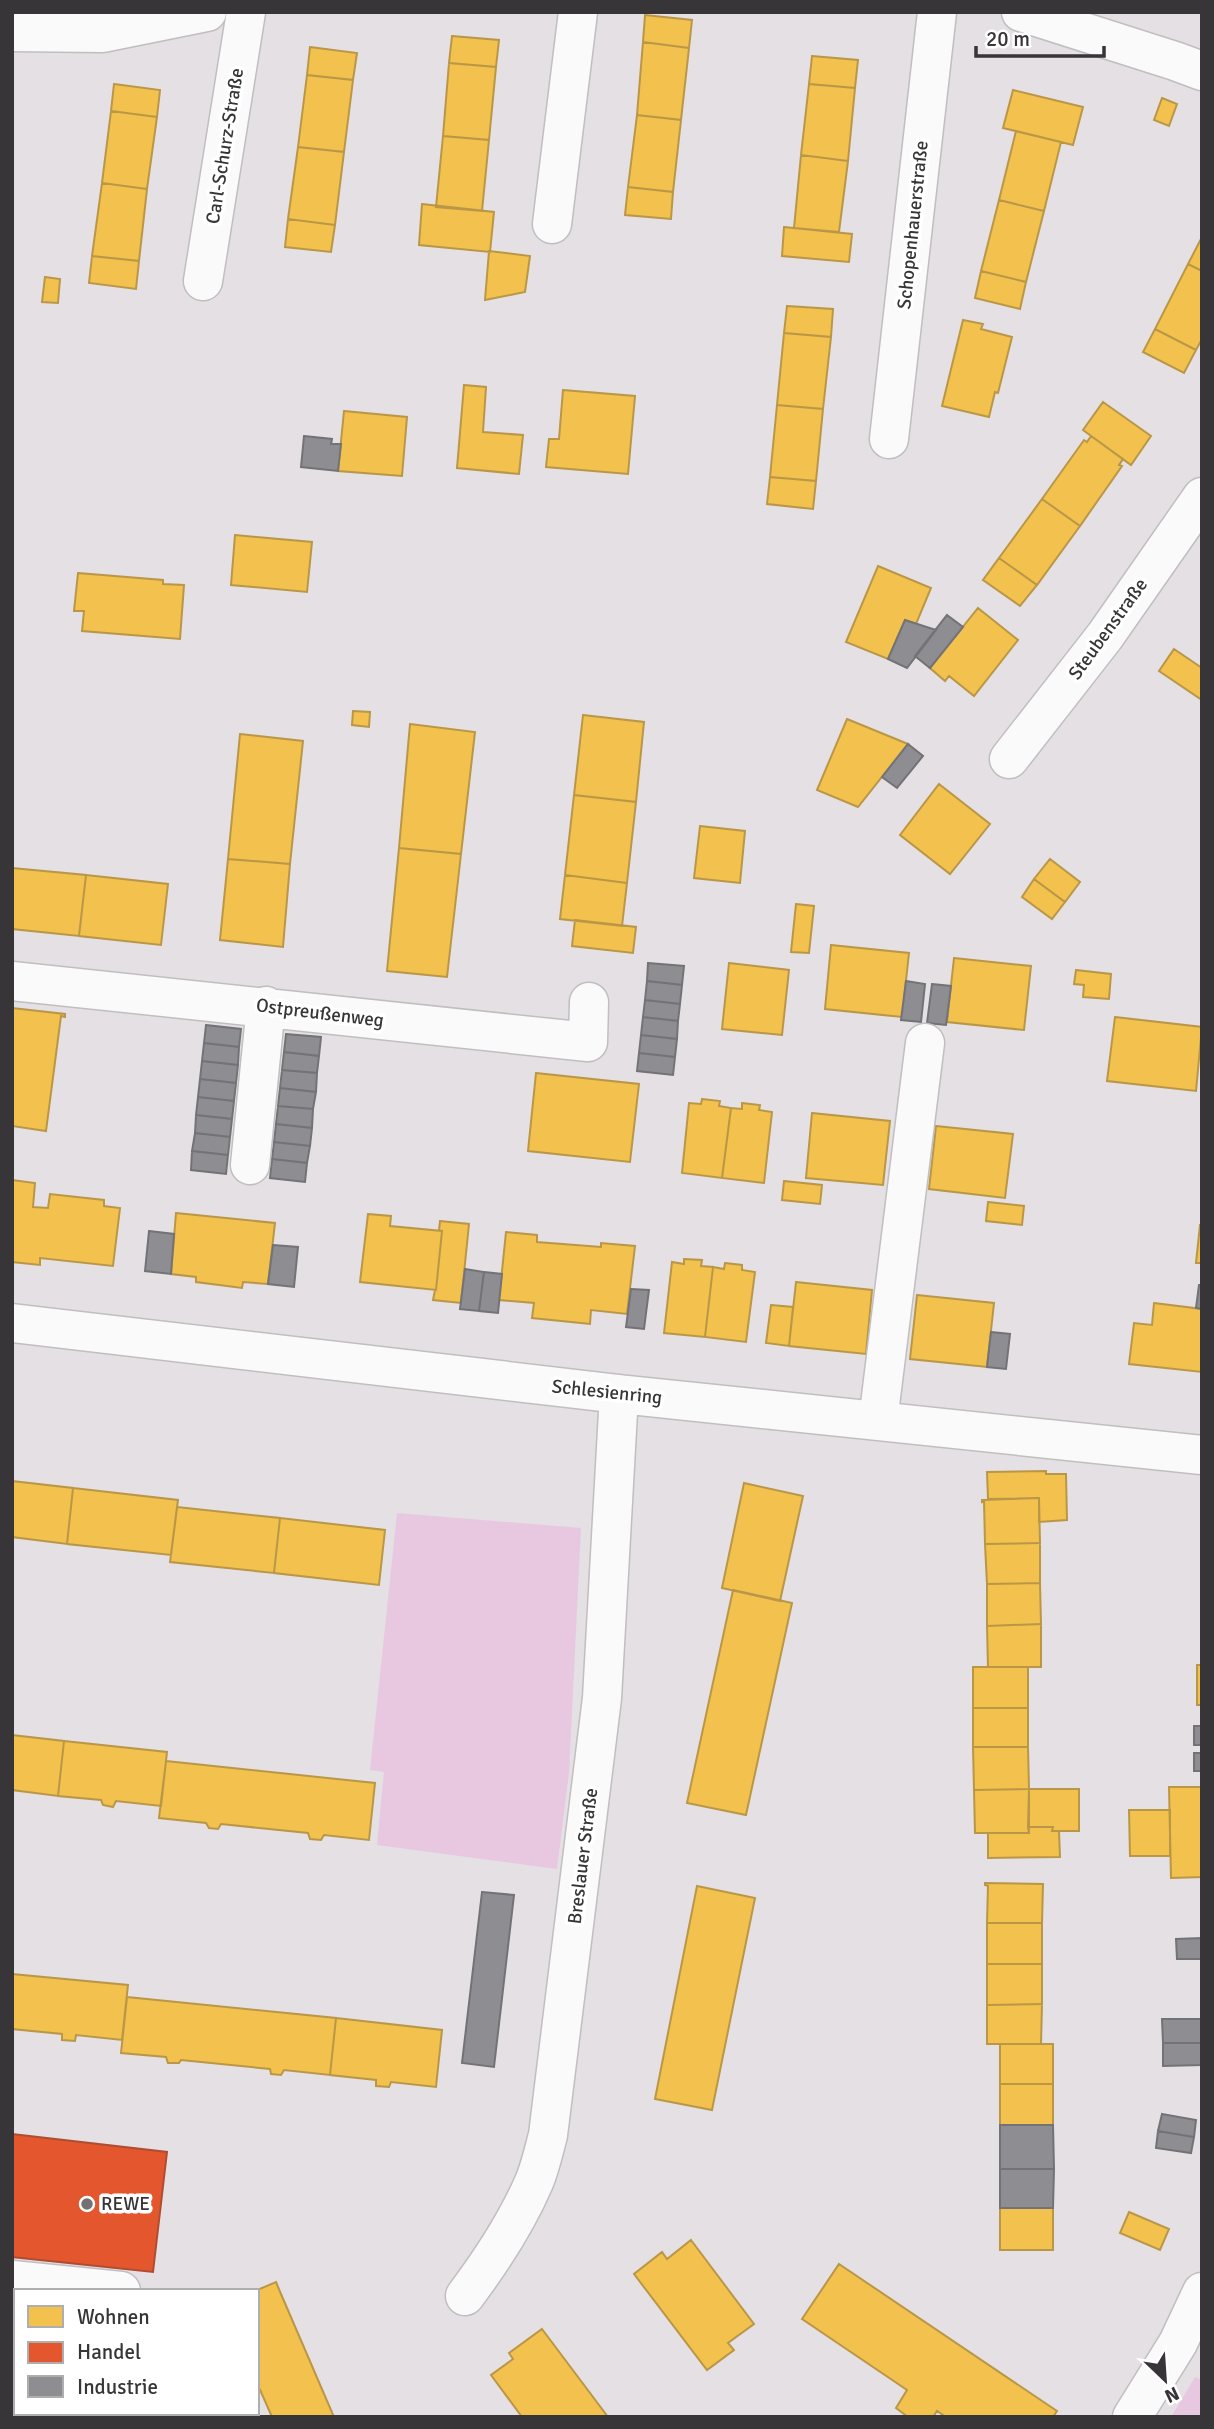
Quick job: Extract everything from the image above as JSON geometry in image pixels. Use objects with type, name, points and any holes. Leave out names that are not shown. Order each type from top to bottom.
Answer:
[{"type":"street","points":[[15,12],[13,34],[103,33],[207,12]]},
{"type":"street","name":"Carl-Schurz-Straße","points":[[203,281],[246,12]]},
{"type":"street","points":[[552,224],[578,12]]},
{"type":"street","name":"Schopenhauerstraße","points":[[889,439],[937,12]]},
{"type":"street","points":[[1021,12],[1202,71]]},
{"type":"street","name":"Steubenstraße","points":[[1009,759],[1105,636],[1202,497]]},
{"type":"street","name":"Ostpreußenweg","points":[[12,981],[588,1042],[589,1002]]},
{"type":"street","points":[[250,1166],[266,1006]]},
{"type":"street","points":[[878,1421],[925,1043]]},
{"type":"street","name":"Schlesienring","points":[[12,1324],[619,1394],[1202,1455]]},
{"type":"street","name":"Breslauer Straße","points":[[465,2296],[499,2250],[515,2220],[535,2180],[548,2135],[602,1698],[619,1394]]},
{"type":"street","points":[[12,2280],[101,2289]]},
{"type":"street","points":[[1132,2417],[1178,2343],[1202,2292]]},
{"type":"shaded area","points":[[397,1513],[581,1528],[569,1773],[557,1869],[377,1845],[384,1772],[370,1770]]},
{"type":"shaded area","points":[[1195,2377],[1202,2380],[1202,2417],[1171,2417]]},
{"type":"building: Wohnen","points":[[645,15],[692,20],[689,48],[643,42]]},
{"type":"building: Wohnen","points":[[452,36],[499,40],[496,67],[449,63]]},
{"type":"building: Wohnen","points":[[643,42],[689,48],[681,120],[637,115]]},
{"type":"building: Wohnen","points":[[310,47],[357,53],[353,80],[307,75]]},
{"type":"building: Wohnen","points":[[812,56],[858,60],[855,88],[809,84]]},
{"type":"building: Wohnen","points":[[449,63],[496,67],[489,140],[443,136]]},
{"type":"building: Wohnen","points":[[307,75],[353,80],[344,152],[298,147]]},
{"type":"building: Wohnen","points":[[114,84],[160,90],[157,117],[111,111]]},
{"type":"building: Wohnen","points":[[809,84],[855,88],[848,161],[801,155]]},
{"type":"building: Wohnen","points":[[1013,90],[1083,107],[1073,145],[1003,128]]},
{"type":"building: Wohnen","points":[[1162,98],[1177,104],[1169,126],[1154,120]]},
{"type":"building: Wohnen","points":[[111,111],[157,117],[147,189],[102,183]]},
{"type":"building: Wohnen","points":[[637,115],[681,120],[673,192],[628,187]]},
{"type":"building: Wohnen","points":[[1016,131],[1061,142],[1044,211],[999,200]]},
{"type":"building: Wohnen","points":[[443,136],[489,140],[482,211],[436,207]]},
{"type":"building: Wohnen","points":[[298,147],[344,152],[335,225],[288,219]]},
{"type":"building: Wohnen","points":[[801,155],[848,161],[839,232],[794,228]]},
{"type":"building: Wohnen","points":[[102,183],[147,189],[139,261],[92,256]]},
{"type":"building: Wohnen","points":[[628,187],[673,192],[671,219],[625,215]]},
{"type":"building: Wohnen","points":[[999,200],[1044,211],[1026,282],[981,271]]},
{"type":"building: Wohnen","points":[[422,204],[494,212],[490,252],[419,245]]},
{"type":"building: Wohnen","points":[[288,219],[335,225],[331,252],[285,247]]},
{"type":"building: Wohnen","points":[[784,227],[852,234],[849,262],[782,256]]},
{"type":"building: Wohnen","points":[[1202,237],[1202,271],[1188,264]]},
{"type":"building: Wohnen","points":[[489,251],[530,256],[525,292],[485,300]]},
{"type":"building: Wohnen","points":[[92,256],[139,261],[136,289],[89,283]]},
{"type":"building: Wohnen","points":[[1188,264],[1202,271],[1202,339],[1196,350],[1155,329]]},
{"type":"building: Wohnen","points":[[981,271],[1026,282],[1020,309],[975,298]]},
{"type":"building: Wohnen","points":[[45,277],[60,279],[58,303],[42,302]]},
{"type":"building: Wohnen","points":[[787,306],[833,309],[831,337],[784,333]]},
{"type":"building: Wohnen","points":[[963,320],[983,324],[981,329],[1012,337],[989,417],[942,406]]},
{"type":"building: Wohnen","points":[[1155,329],[1196,350],[1184,373],[1143,352]]},
{"type":"building: Wohnen","points":[[784,333],[831,337],[823,409],[777,405]]},
{"type":"building: Wohnen","points":[[464,385],[486,387],[483,432],[523,435],[519,474],[457,468]]},
{"type":"building: Wohnen","points":[[563,390],[635,396],[628,474],[546,467],[549,439],[559,439]]},
{"type":"building: Wohnen","points":[[1103,402],[1151,436],[1131,465],[1083,430]]},
{"type":"building: Wohnen","points":[[777,405],[823,409],[816,481],[770,477]]},
{"type":"building: Wohnen","points":[[344,411],[407,417],[402,476],[338,471]]},
{"type":"building: Wohnen","points":[[1091,436],[1123,459],[1119,465],[1122,466],[1080,526],[1042,499],[1084,440],[1087,442]]},
{"type":"building: Wohnen","points":[[770,477],[816,481],[813,509],[767,504]]},
{"type":"building: Wohnen","points":[[1042,499],[1080,526],[1037,585],[999,558]]},
{"type":"building: Wohnen","points":[[235,535],[312,542],[307,592],[231,585]]},
{"type":"building: Wohnen","points":[[999,558],[1037,585],[1020,606],[983,580]]},
{"type":"building: Wohnen","points":[[878,566],[931,588],[916,624],[905,620],[888,659],[846,642]]},
{"type":"building: Wohnen","points":[[78,573],[163,580],[163,584],[184,585],[180,639],[82,631],[84,611],[74,611]]},
{"type":"building: Wohnen","points":[[978,608],[1018,640],[974,696],[949,676],[945,681],[930,668]]},
{"type":"building: Wohnen","points":[[1174,649],[1202,668],[1202,700],[1159,671]]},
{"type":"building: Wohnen","points":[[353,711],[370,712],[369,727],[352,725]]},
{"type":"building: Wohnen","points":[[583,715],[644,722],[636,802],[574,795]]},
{"type":"building: Wohnen","points":[[847,719],[908,744],[858,807],[817,790]]},
{"type":"building: Wohnen","points":[[410,724],[475,732],[461,854],[399,848]]},
{"type":"building: Wohnen","points":[[240,734],[303,741],[290,864],[228,859]]},
{"type":"building: Wohnen","points":[[939,784],[990,824],[950,874],[900,835]]},
{"type":"building: Wohnen","points":[[574,795],[636,802],[627,883],[565,875]]},
{"type":"building: Wohnen","points":[[700,826],[745,831],[740,883],[694,878]]},
{"type":"building: Wohnen","points":[[399,848],[461,854],[447,977],[387,971]]},
{"type":"building: Wohnen","points":[[228,859],[290,864],[283,947],[220,940]]},
{"type":"building: Wohnen","points":[[1050,859],[1080,882],[1065,902],[1034,879]]},
{"type":"building: Wohnen","points":[[12,868],[86,875],[79,936],[12,929]]},
{"type":"building: Wohnen","points":[[86,875],[168,884],[161,945],[79,936]]},
{"type":"building: Wohnen","points":[[565,875],[627,883],[622,926],[560,919]]},
{"type":"building: Wohnen","points":[[1034,879],[1065,902],[1052,919],[1022,897]]},
{"type":"building: Wohnen","points":[[796,904],[814,906],[809,953],[791,952]]},
{"type":"building: Wohnen","points":[[575,920],[636,927],[633,953],[572,946]]},
{"type":"building: Wohnen","points":[[831,945],[909,953],[902,1017],[825,1009]]},
{"type":"building: Wohnen","points":[[954,958],[1031,966],[1024,1030],[947,1022]]},
{"type":"building: Wohnen","points":[[729,963],[789,970],[782,1035],[722,1029]]},
{"type":"building: Wohnen","points":[[1076,970],[1111,974],[1109,999],[1083,997],[1084,985],[1074,984]]},
{"type":"building: Wohnen","points":[[12,1008],[65,1014],[65,1017],[61,1016],[46,1131],[12,1126]]},
{"type":"building: Wohnen","points":[[1115,1017],[1202,1027],[1196,1091],[1107,1081]]},
{"type":"building: Wohnen","points":[[536,1073],[639,1084],[630,1162],[528,1151]]},
{"type":"building: Wohnen","points":[[702,1099],[720,1101],[719,1106],[731,1108],[722,1178],[682,1173],[689,1103],[701,1104]]},
{"type":"building: Wohnen","points":[[742,1103],[760,1105],[759,1110],[772,1112],[764,1183],[722,1178],[731,1108],[742,1109]]},
{"type":"building: Wohnen","points":[[812,1113],[890,1121],[883,1185],[806,1178]]},
{"type":"building: Wohnen","points":[[936,1126],[1013,1134],[1005,1198],[929,1189]]},
{"type":"building: Wohnen","points":[[12,1180],[35,1183],[33,1207],[48,1208],[50,1194],[104,1200],[104,1206],[120,1208],[113,1266],[40,1258],[40,1265],[12,1262]]},
{"type":"building: Wohnen","points":[[784,1181],[822,1185],[820,1204],[782,1200]]},
{"type":"building: Wohnen","points":[[988,1202],[1024,1206],[1022,1225],[986,1221]]},
{"type":"building: Wohnen","points":[[176,1213],[275,1223],[268,1284],[243,1282],[242,1288],[196,1282],[196,1277],[171,1274]]},
{"type":"building: Wohnen","points":[[368,1214],[391,1216],[390,1226],[442,1231],[436,1290],[360,1282]]},
{"type":"building: Wohnen","points":[[440,1221],[469,1224],[461,1303],[433,1300],[442,1231],[439,1231]]},
{"type":"building: Wohnen","points":[[1200,1225],[1202,1263],[1196,1263]]},
{"type":"building: Wohnen","points":[[506,1232],[537,1235],[537,1242],[601,1247],[601,1243],[635,1246],[627,1314],[591,1310],[590,1324],[532,1318],[534,1303],[499,1300]]},
{"type":"building: Wohnen","points":[[684,1259],[702,1260],[701,1266],[713,1267],[705,1337],[664,1333],[672,1262],[684,1264]]},
{"type":"building: Wohnen","points":[[725,1263],[742,1265],[742,1270],[755,1272],[746,1342],[705,1337],[713,1267],[724,1269]]},
{"type":"building: Wohnen","points":[[796,1282],[872,1290],[866,1354],[789,1346]]},
{"type":"building: Wohnen","points":[[917,1295],[994,1303],[987,1367],[910,1359]]},
{"type":"building: Wohnen","points":[[1154,1303],[1202,1309],[1202,1372],[1129,1364],[1134,1323],[1152,1325]]},
{"type":"building: Wohnen","points":[[771,1305],[793,1307],[789,1346],[766,1343]]},
{"type":"building: Wohnen","points":[[1046,1471],[1046,1474],[1066,1474],[1067,1520],[1039,1522],[1039,1498],[988,1499],[987,1472]]},
{"type":"building: Wohnen","points":[[12,1481],[73,1488],[67,1544],[12,1537]]},
{"type":"building: Wohnen","points":[[744,1483],[803,1496],[780,1601],[722,1588]]},
{"type":"building: Wohnen","points":[[73,1488],[178,1500],[171,1555],[67,1544]]},
{"type":"building: Wohnen","points":[[1039,1498],[1040,1543],[985,1544],[982,1500]]},
{"type":"building: Wohnen","points":[[177,1507],[280,1518],[274,1573],[170,1562]]},
{"type":"building: Wohnen","points":[[280,1518],[385,1530],[379,1585],[274,1573]]},
{"type":"building: Wohnen","points":[[1040,1543],[1040,1583],[987,1584],[985,1544]]},
{"type":"building: Wohnen","points":[[1040,1583],[1041,1624],[987,1626],[987,1584]]},
{"type":"building: Wohnen","points":[[733,1590],[792,1603],[746,1815],[687,1803]]},
{"type":"building: Wohnen","points":[[1041,1624],[1041,1667],[988,1667],[987,1626]]},
{"type":"building: Wohnen","points":[[1197,1665],[1202,1665],[1202,1705],[1197,1705]]},
{"type":"building: Wohnen","points":[[973,1667],[1028,1667],[1028,1708],[973,1708]]},
{"type":"building: Wohnen","points":[[973,1708],[1028,1708],[1028,1747],[973,1747]]},
{"type":"building: Wohnen","points":[[12,1735],[64,1741],[58,1796],[12,1790]]},
{"type":"building: Wohnen","points":[[64,1741],[167,1752],[161,1806],[116,1801],[113,1807],[103,1805],[101,1800],[58,1796]]},
{"type":"building: Wohnen","points":[[973,1747],[1028,1747],[1029,1789],[974,1790]]},
{"type":"building: Wohnen","points":[[166,1761],[375,1783],[369,1840],[324,1835],[321,1840],[310,1839],[308,1833],[221,1824],[218,1829],[209,1828],[206,1823],[159,1818]]},
{"type":"building: Wohnen","points":[[1169,1787],[1202,1787],[1202,1877],[1171,1878]]},
{"type":"building: Wohnen","points":[[1029,1789],[1029,1833],[975,1833],[974,1790]]},
{"type":"building: Wohnen","points":[[1029,1789],[1079,1789],[1079,1831],[1052,1831],[1053,1827],[1028,1827]]},
{"type":"building: Wohnen","points":[[1129,1810],[1170,1810],[1170,1856],[1130,1856]]},
{"type":"building: Wohnen","points":[[1028,1827],[1053,1827],[1052,1831],[1059,1831],[1060,1857],[988,1858],[988,1833],[1029,1833]]},
{"type":"building: Wohnen","points":[[985,1883],[1043,1884],[1042,1923],[987,1923],[988,1886]]},
{"type":"building: Wohnen","points":[[697,1886],[755,1898],[712,2110],[655,2099]]},
{"type":"building: Wohnen","points":[[987,1923],[1042,1923],[1042,1964],[987,1964]]},
{"type":"building: Wohnen","points":[[987,1964],[1042,1964],[1042,2004],[987,2005]]},
{"type":"building: Wohnen","points":[[12,1974],[128,1985],[122,2040],[76,2035],[75,2041],[62,2040],[62,2034],[12,2029]]},
{"type":"building: Wohnen","points":[[127,1997],[336,2018],[330,2075],[284,2070],[281,2075],[271,2074],[270,2069],[181,2060],[179,2063],[168,2063],[166,2057],[121,2053]]},
{"type":"building: Wohnen","points":[[1042,2004],[1041,2044],[987,2044],[987,2005]]},
{"type":"building: Wohnen","points":[[336,2018],[442,2030],[436,2087],[391,2082],[389,2087],[376,2086],[376,2080],[330,2075]]},
{"type":"building: Wohnen","points":[[1000,2044],[1053,2044],[1053,2084],[1000,2084]]},
{"type":"building: Wohnen","points":[[1000,2084],[1053,2084],[1053,2125],[1000,2125]]},
{"type":"building: Wohnen","points":[[1000,2208],[1053,2208],[1053,2250],[1000,2250]]},
{"type":"building: Wohnen","points":[[1129,2212],[1169,2229],[1160,2250],[1120,2233]]},
{"type":"building: Wohnen","points":[[691,2240],[754,2324],[728,2343],[734,2350],[707,2370],[634,2274],[662,2252],[667,2259]]},
{"type":"building: Wohnen","points":[[839,2264],[1057,2411],[1053,2417],[946,2417],[937,2411],[933,2417],[908,2417],[896,2408],[907,2390],[802,2319]]},
{"type":"building: Wohnen","points":[[276,2282],[334,2417],[272,2417],[259,2388],[259,2289]]},
{"type":"building: Wohnen","points":[[542,2329],[608,2417],[522,2417],[491,2375],[513,2359],[509,2353]]},
{"type":"building: Wohnen","points":[[12,2376],[14,2415],[183,2415],[183,2417],[12,2417]]},
{"type":"building: Handel","name":"REWE","points":[[12,2134],[167,2152],[153,2272],[12,2257]]},
{"type":"building: Industrie","points":[[304,436],[332,439],[331,444],[341,444],[338,471],[301,467]]},
{"type":"building: Industrie","points":[[947,615],[963,627],[930,668],[915,656]]},
{"type":"building: Industrie","points":[[905,620],[936,630],[907,668],[888,659]]},
{"type":"building: Industrie","points":[[908,744],[923,756],[897,788],[882,777]]},
{"type":"building: Industrie","points":[[648,963],[684,966],[682,985],[647,981]]},
{"type":"building: Industrie","points":[[647,981],[682,985],[680,1004],[645,1000]]},
{"type":"building: Industrie","points":[[906,981],[925,984],[921,1022],[901,1020]]},
{"type":"building: Industrie","points":[[932,984],[951,986],[946,1025],[927,1023]]},
{"type":"building: Industrie","points":[[645,1000],[680,1004],[678,1021],[643,1017]]},
{"type":"building: Industrie","points":[[643,1017],[678,1021],[677,1039],[641,1035]]},
{"type":"building: Industrie","points":[[206,1025],[241,1029],[239,1047],[204,1043]]},
{"type":"building: Industrie","points":[[286,1034],[321,1037],[319,1056],[284,1052]]},
{"type":"building: Industrie","points":[[641,1035],[677,1039],[675,1057],[639,1053]]},
{"type":"building: Industrie","points":[[204,1043],[239,1047],[238,1065],[202,1061]]},
{"type":"building: Industrie","points":[[284,1052],[319,1056],[317,1073],[282,1070]]},
{"type":"building: Industrie","points":[[639,1053],[675,1057],[673,1075],[637,1071]]},
{"type":"building: Industrie","points":[[202,1061],[238,1065],[236,1083],[200,1079]]},
{"type":"building: Industrie","points":[[282,1070],[317,1073],[316,1092],[280,1088]]},
{"type":"building: Industrie","points":[[200,1079],[236,1083],[234,1101],[198,1097]]},
{"type":"building: Industrie","points":[[280,1088],[316,1092],[313,1109],[278,1106]]},
{"type":"building: Industrie","points":[[198,1097],[234,1101],[232,1119],[196,1115]]},
{"type":"building: Industrie","points":[[278,1106],[313,1109],[312,1128],[276,1124]]},
{"type":"building: Industrie","points":[[196,1115],[232,1119],[230,1137],[195,1133]]},
{"type":"building: Industrie","points":[[276,1124],[312,1128],[310,1146],[274,1142]]},
{"type":"building: Industrie","points":[[195,1133],[230,1137],[228,1155],[192,1151]]},
{"type":"building: Industrie","points":[[274,1142],[310,1146],[307,1163],[272,1159]]},
{"type":"building: Industrie","points":[[192,1151],[228,1155],[226,1174],[191,1170]]},
{"type":"building: Industrie","points":[[272,1159],[307,1163],[305,1182],[270,1178]]},
{"type":"building: Industrie","points":[[149,1231],[174,1234],[171,1274],[145,1271]]},
{"type":"building: Industrie","points":[[273,1245],[298,1247],[294,1287],[268,1284]]},
{"type":"building: Industrie","points":[[465,1269],[484,1272],[479,1311],[460,1309]]},
{"type":"building: Industrie","points":[[484,1272],[502,1274],[498,1313],[479,1311]]},
{"type":"building: Industrie","points":[[1199,1285],[1202,1285],[1202,1309],[1196,1308]]},
{"type":"building: Industrie","points":[[631,1289],[649,1290],[644,1329],[626,1327]]},
{"type":"building: Industrie","points":[[991,1332],[1010,1334],[1006,1369],[987,1367]]},
{"type":"building: Industrie","points":[[1194,1726],[1202,1726],[1202,1745],[1194,1745]]},
{"type":"building: Industrie","points":[[1194,1753],[1202,1753],[1202,1771],[1194,1771]]},
{"type":"building: Industrie","points":[[482,1892],[514,1895],[494,2067],[462,2063]]},
{"type":"building: Industrie","points":[[1202,1938],[1202,1959],[1177,1959],[1176,1939]]},
{"type":"building: Industrie","points":[[1162,2019],[1202,2019],[1202,2043],[1163,2043]]},
{"type":"building: Industrie","points":[[1163,2043],[1202,2043],[1202,2065],[1163,2066]]},
{"type":"building: Industrie","points":[[1162,2114],[1196,2120],[1194,2137],[1158,2131]]},
{"type":"building: Industrie","points":[[1000,2125],[1053,2125],[1054,2169],[1000,2169]]},
{"type":"building: Industrie","points":[[1158,2131],[1194,2137],[1191,2153],[1156,2148]]},
{"type":"building: Industrie","points":[[1000,2169],[1054,2169],[1053,2208],[1000,2208]]},
{"type":"place","name":"REWE","points":[[87,2204]]}]
